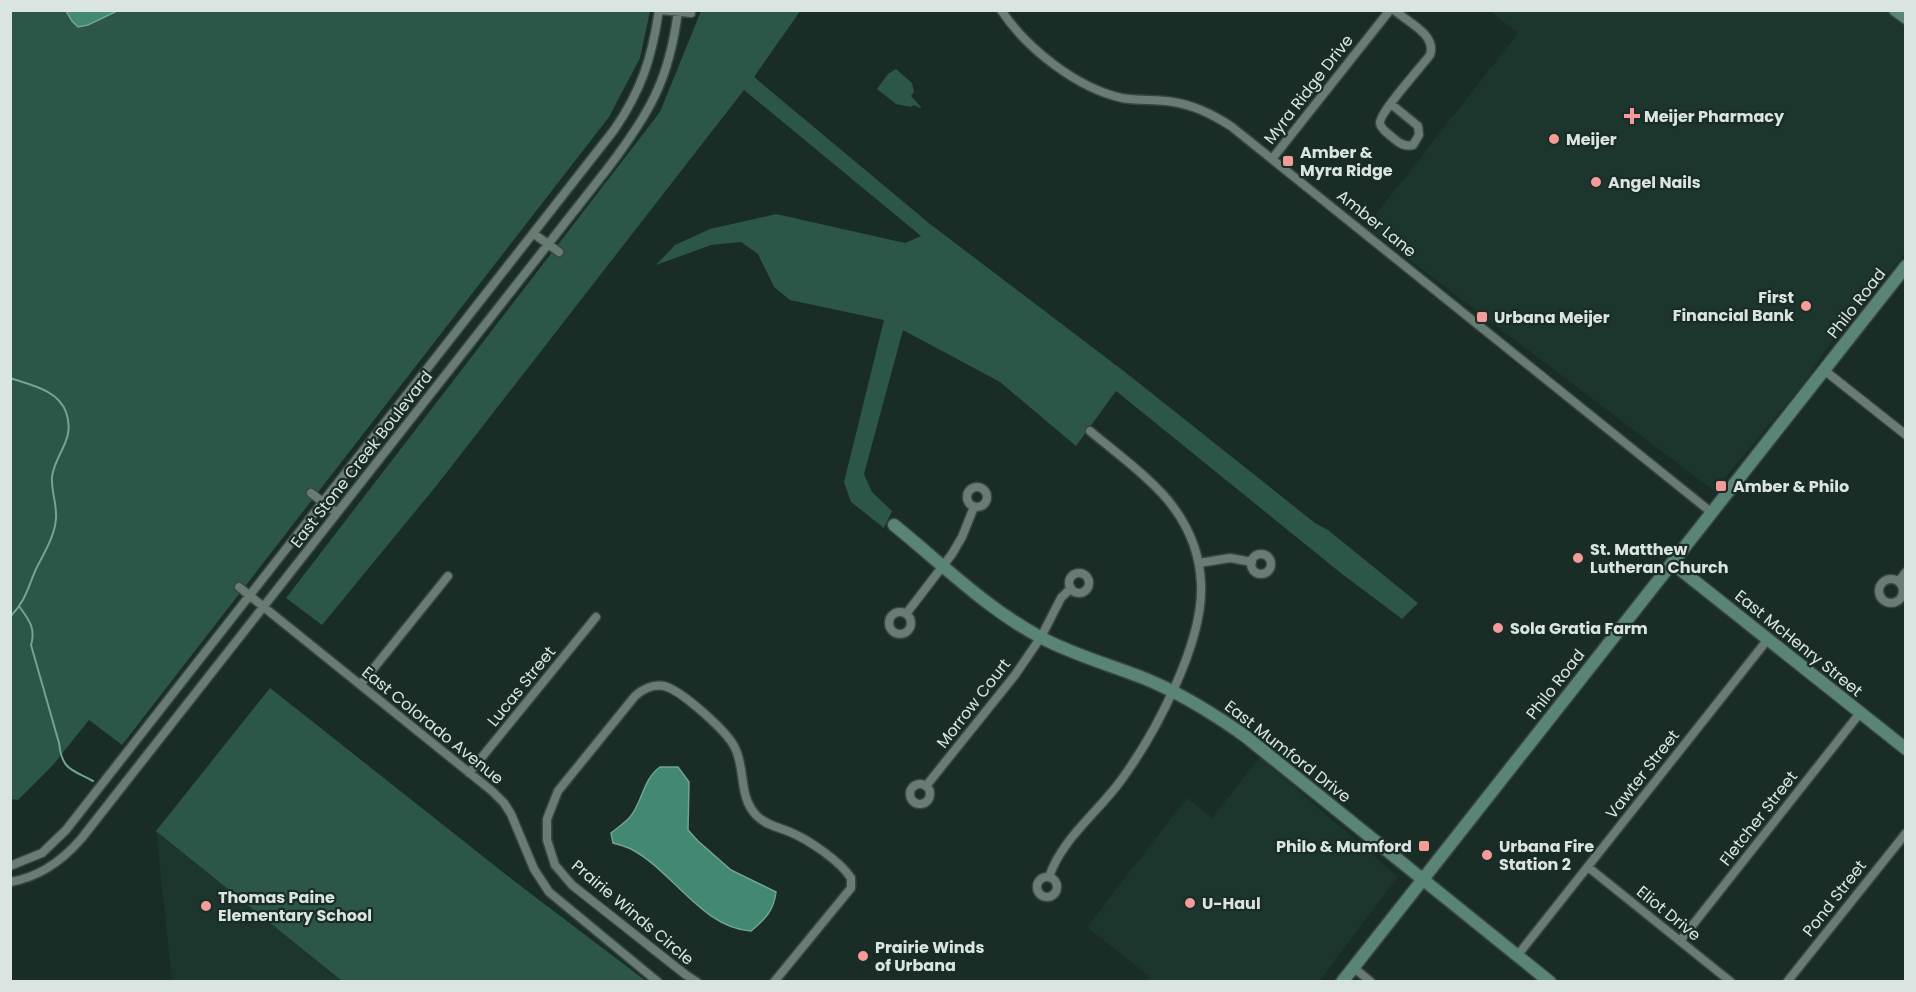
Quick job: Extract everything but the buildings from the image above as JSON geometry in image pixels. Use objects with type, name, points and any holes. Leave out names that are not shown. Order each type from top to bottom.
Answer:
[{"type":"street","points":[[660,10],[691,13]]},
{"type":"street","name":"East Stone Creek Boulevard","points":[[10,866],[35,857],[49,848],[91,797],[614,130],[643,78],[650,59],[660,10]]},
{"type":"street","name":"Amber Lane","points":[[1001,10],[1023,38],[1069,75],[1086,85],[1121,98],[1173,102],[1204,111],[1232,127],[1711,512]]},
{"type":"street","points":[[1391,104],[1418,126],[1419,135],[1413,144],[1408,146],[1400,143],[1381,127],[1382,115],[1430,55],[1432,47],[1428,38],[1392,10]]},
{"type":"street","name":"Myra Ridge Drive","points":[[1272,159],[1392,10]]},
{"type":"street","points":[[1895,10],[1905,18]]},
{"type":"street","name":"East Stone Creek Boulevard","points":[[10,882],[28,878],[57,863],[70,852],[614,160],[647,113],[657,93],[670,57],[678,11]]},
{"type":"street","points":[[534,234],[559,252]]},
{"type":"street","name":"Philo Road","points":[[1342,981],[1905,266]]},
{"type":"street","points":[[1824,370],[1905,435]]},
{"type":"street","points":[[1049,877],[1064,845],[1106,799],[1129,769],[1154,727],[1173,691],[1199,612],[1201,590],[1199,563],[1191,538],[1173,506],[1159,490],[1090,431]]},
{"type":"street","points":[[311,493],[337,513]]},
{"type":"street","points":[[906,614],[944,566],[962,537],[974,507]]},
{"type":"street","name":"East Mumford Drive","points":[[894,525],[1004,614],[1041,637],[1173,691],[1245,736],[1550,981]]},
{"type":"street","points":[[1199,563],[1230,558],[1252,562]]},
{"type":"street","name":"East McHenry Street","points":[[1672,563],[1905,749]]},
{"type":"street","points":[[1899,581],[1905,572]]},
{"type":"street","points":[[360,684],[448,576]]},
{"type":"street","name":"East Colorado Avenue","points":[[239,586],[504,803],[534,868],[549,892],[658,981]]},
{"type":"street","name":"Morrow Court","points":[[926,786],[1015,675],[1041,637],[1060,598],[1071,588]]},
{"type":"street","name":"Lucas Street","points":[[469,773],[596,617]]},
{"type":"street","name":"Vawter Street","points":[[1517,956],[1768,639]]},
{"type":"street","name":"Prairie Winds Circle","points":[[697,981],[686,975],[572,885],[555,865],[547,840],[547,819],[558,791],[635,696],[652,686],[664,686],[673,690],[724,731],[737,751],[745,796],[757,815],[774,826],[806,840],[847,872],[851,878],[851,888],[774,981]]},
{"type":"street","name":"Fletcher Street","points":[[1680,941],[1860,713]]},
{"type":"street","points":[[91,797],[105,808]]},
{"type":"street","name":"Pond Street","points":[[1787,981],[1905,833]]},
{"type":"street","name":"Eliot Drive","points":[[1588,867],[1731,981]]},
{"type":"street","points":[[1353,967],[1371,981]]},
{"type":"shaded area","points":[[801,10],[754,77],[930,224],[1125,372],[1418,603],[1402,619],[1342,574],[1116,391],[1076,446],[1000,382],[903,330],[864,474],[872,492],[892,511],[884,528],[851,502],[844,482],[884,320],[790,300],[774,287],[758,254],[741,242],[711,245],[656,265],[675,245],[710,229],[776,214],[905,243],[921,236],[744,90],[437,485],[322,625],[286,598],[660,112],[701,11]]},
{"type":"shaded area","points":[[11,11],[650,11],[640,58],[609,117],[122,745],[89,720],[53,765],[18,800],[11,799]]},
{"type":"shaded area","points":[[66,11],[117,11],[88,25],[78,27]]},
{"type":"shaded area","points":[[1490,11],[1905,11],[1905,254],[1854,313],[1831,342],[1801,387],[1714,491],[1366,227],[1518,33]]},
{"type":"shaded area","points":[[896,69],[912,83],[914,92],[911,96],[920,108],[914,105],[911,107],[896,104],[877,89],[888,74]]},
{"type":"shaded area","points":[[270,688],[518,884],[646,981],[342,981],[156,831]]},
{"type":"shaded area","points":[[1260,757],[1398,877],[1319,981],[1145,981],[1149,976],[1087,927],[1187,798],[1212,818]]},
{"type":"shaded area","points":[[660,767],[678,767],[689,782],[688,830],[698,841],[731,870],[776,892],[768,914],[751,931],[733,928],[717,920],[646,859],[631,849],[613,843],[611,833],[630,817],[646,784]]},
{"type":"shaded area","name":"Thomas Paine Elementary School","points":[[156,831],[342,981],[172,981]]},
{"type":"waterway","points":[[10,378],[43,389],[57,398],[66,412],[68,422],[67,439],[52,477],[56,513],[54,531],[23,600],[10,617]]},
{"type":"waterway","points":[[19,606],[29,620],[32,629],[31,645],[62,759],[73,771],[93,781]]},
{"type":"place","name":"Meijer Pharmacy","points":[[1632,116]]},
{"type":"place","name":"Meijer","points":[[1554,139]]},
{"type":"place","name":"Amber & Myra Ridge","points":[[1288,161]]},
{"type":"place","name":"Angel Nails","points":[[1596,182]]},
{"type":"place","name":"First Financial Bank","points":[[1806,306]]},
{"type":"place","name":"Urbana Meijer","points":[[1482,317]]},
{"type":"place","name":"Amber & Philo","points":[[1721,486]]},
{"type":"place","name":"St. Matthew Lutheran Church","points":[[1578,558]]},
{"type":"place","name":"Sola Gratia Farm","points":[[1498,628]]},
{"type":"place","name":"Philo & Mumford","points":[[1424,846]]},
{"type":"place","name":"Urbana Fire Station 2","points":[[1487,855]]},
{"type":"place","name":"U-Haul","points":[[1190,903]]},
{"type":"place","name":"Thomas Paine Elementary School","points":[[206,906]]},
{"type":"place","name":"Prairie Winds of Urbana","points":[[863,956]]}]
